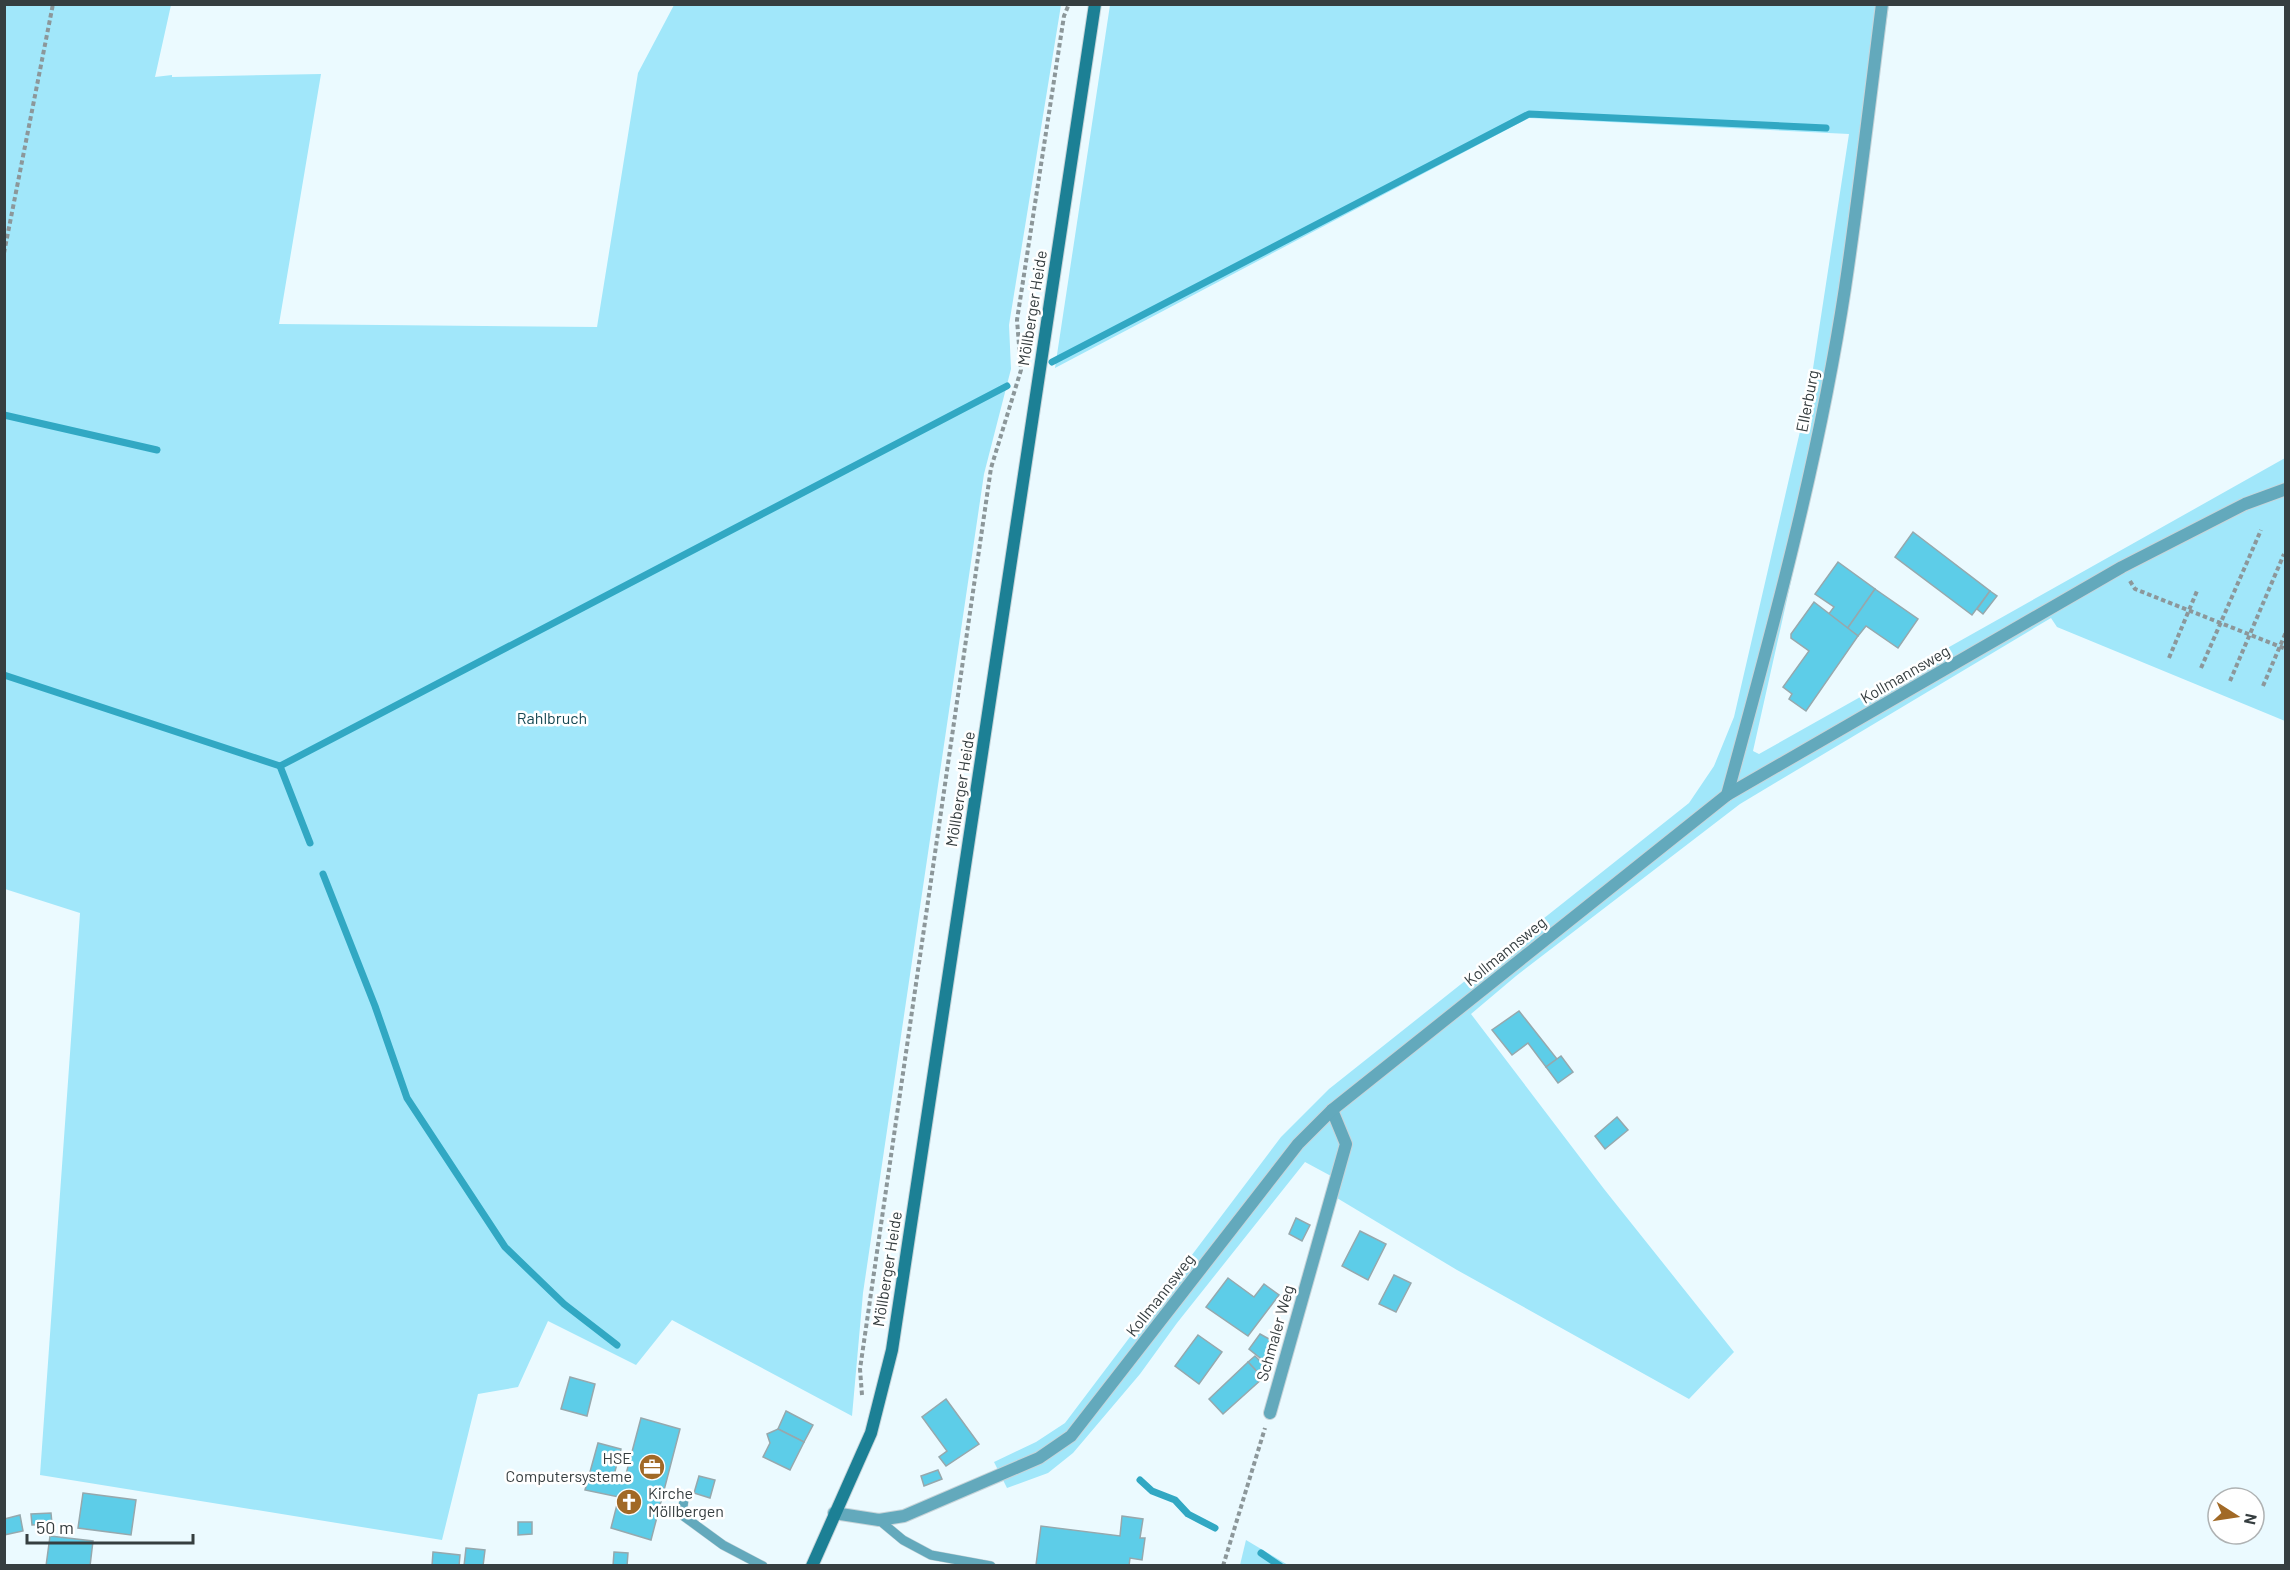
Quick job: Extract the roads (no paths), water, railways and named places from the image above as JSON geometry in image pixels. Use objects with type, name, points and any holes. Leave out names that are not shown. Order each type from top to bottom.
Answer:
[{"type":"street","name":"Möllberger Heide","points":[[812,1566],[871,1433],[892,1350],[1095,4]]},
{"type":"street","name":"Ellerburg","points":[[1726,795],[1761,671],[1814,452],[1845,289],[1882,4]]},
{"type":"street","name":"Kollmannsweg","points":[[834,1513],[879,1520],[904,1516],[1039,1458],[1071,1436],[1299,1144],[1332,1110],[1726,795],[2122,567],[2245,504],[2286,489]]},
{"type":"street","name":"Schmaler Weg","points":[[1270,1413],[1346,1144],[1332,1110]]},
{"type":"lane","points":[[684,1499],[682,1515],[723,1545],[763,1566]]},
{"type":"lane","points":[[879,1520],[903,1540],[930,1555],[991,1566]]},
{"type":"waterway","points":[[1052,362],[1529,114],[1826,128]]},
{"type":"waterway","points":[[4,675],[280,766],[1007,386]]},
{"type":"waterway","points":[[4,415],[157,450]]},
{"type":"waterway","points":[[280,766],[310,843]]},
{"type":"waterway","points":[[323,874],[375,1006],[407,1098],[505,1247],[564,1304],[617,1345]]},
{"type":"waterway","points":[[1140,1480],[1152,1491],[1175,1500],[1188,1514],[1215,1528]]},
{"type":"waterway","points":[[1261,1553],[1280,1566]]},
{"type":"place","name":"HSE Computersysteme","points":[[652,1467]]},
{"type":"place","name":"Kirche Möllbergen","points":[[629,1502]]},
{"type":"park label","name":"Rahlbruch","points":[[552,718]]}]
